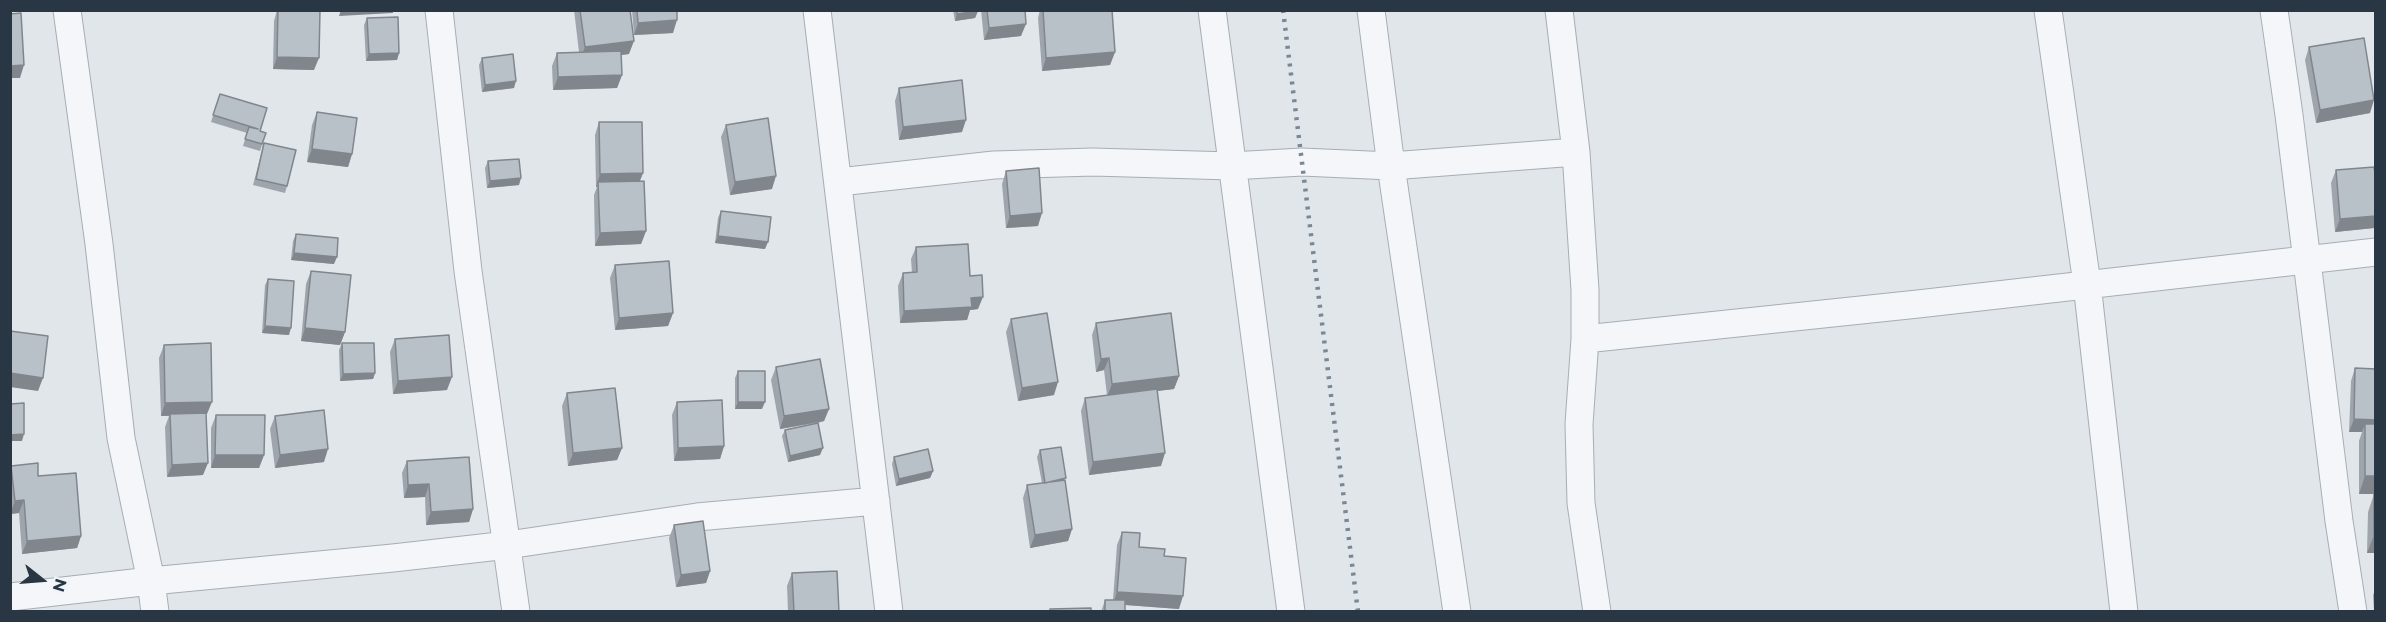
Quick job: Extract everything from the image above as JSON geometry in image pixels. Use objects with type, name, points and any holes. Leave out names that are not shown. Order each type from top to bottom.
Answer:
[{"type":"street","points":[[67,10],[99,244],[122,438],[151,581],[155,612]]},
{"type":"street","points":[[440,10],[468,271],[516,612]]},
{"type":"street","points":[[817,10],[889,612]]},
{"type":"street","points":[[1212,10],[1291,612]]},
{"type":"street","points":[[1371,10],[1391,166],[1457,612]]},
{"type":"street","points":[[1559,10],[1576,152],[1585,290],[1585,339],[1578,424],[1581,503],[1597,612]]},
{"type":"street","points":[[2048,10],[2087,284],[2124,612]]},
{"type":"street","points":[[2274,10],[2339,521],[2353,612]]},
{"type":"street","points":[[839,182],[994,165],[1093,162],[1231,166],[1302,162],[1391,166],[1576,152]]},
{"type":"street","points":[[1585,339],[2376,252]]},
{"type":"street","points":[[10,597],[508,545],[697,517],[876,501]]},
{"type":"building","points":[[278,10],[320,10],[319,58],[277,57]]},
{"type":"building","points":[[580,10],[630,10],[634,41],[585,47]]},
{"type":"building","points":[[637,10],[677,10],[677,20],[638,23]]},
{"type":"building","points":[[957,10],[978,10],[978,11],[957,14]]},
{"type":"building","points":[[987,10],[1025,10],[1026,24],[989,28]]},
{"type":"building","points":[[1043,10],[1112,10],[1115,52],[1046,58]]},
{"type":"building","points":[[21,13],[24,65],[10,66],[10,14]]},
{"type":"building","points":[[398,17],[399,53],[369,54],[367,18]]},
{"type":"building","points":[[2364,38],[2374,100],[2320,110],[2309,47]]},
{"type":"building","points":[[621,51],[622,75],[558,77],[557,53]]},
{"type":"building","points":[[513,54],[516,81],[485,85],[482,58]]},
{"type":"building","points":[[962,80],[966,120],[903,127],[899,88]]},
{"type":"building","points":[[220,94],[267,108],[260,131],[266,133],[262,144],[245,139],[249,127],[258,129],[213,115]]},
{"type":"building","points":[[317,112],[357,118],[352,154],[312,149]]},
{"type":"building","points":[[768,118],[776,176],[735,182],[726,125]]},
{"type":"building","points":[[599,122],[642,122],[643,173],[600,174]]},
{"type":"building","points":[[264,143],[296,150],[287,186],[256,179]]},
{"type":"building","points":[[519,159],[521,178],[490,181],[488,161]]},
{"type":"building","points":[[2374,167],[2376,216],[2340,219],[2336,170]]},
{"type":"building","points":[[1039,168],[1042,213],[1010,216],[1006,171]]},
{"type":"building","points":[[644,181],[646,231],[600,233],[598,182]]},
{"type":"building","points":[[721,211],[771,217],[768,242],[718,236]]},
{"type":"building","points":[[296,234],[338,238],[337,257],[294,253]]},
{"type":"building","points":[[968,244],[970,276],[982,275],[983,297],[971,298],[972,307],[904,311],[903,273],[917,272],[916,247]]},
{"type":"building","points":[[669,261],[673,313],[619,318],[615,265]]},
{"type":"building","points":[[311,271],[351,275],[345,332],[305,328]]},
{"type":"building","points":[[268,279],[294,281],[291,328],[265,326]]},
{"type":"building","points":[[1047,313],[1058,382],[1022,388],[1011,319]]},
{"type":"building","points":[[1171,313],[1179,376],[1112,384],[1109,358],[1101,359],[1096,323]]},
{"type":"building","points":[[10,331],[48,336],[43,378],[10,373]]},
{"type":"building","points":[[449,335],[452,377],[398,381],[395,339]]},
{"type":"building","points":[[211,343],[212,402],[165,403],[164,345]]},
{"type":"building","points":[[342,343],[374,343],[375,373],[343,374]]},
{"type":"building","points":[[820,359],[829,409],[784,416],[776,367]]},
{"type":"building","points":[[2355,368],[2376,369],[2376,420],[2354,419]]},
{"type":"building","points":[[738,371],[765,371],[765,402],[738,402]]},
{"type":"building","points":[[615,388],[622,448],[573,453],[567,393]]},
{"type":"building","points":[[1157,389],[1165,453],[1093,462],[1085,398]]},
{"type":"building","points":[[722,400],[724,446],[678,448],[677,402]]},
{"type":"building","points":[[24,403],[24,434],[10,435],[10,404]]},
{"type":"building","points":[[324,410],[328,449],[280,455],[275,416]]},
{"type":"building","points":[[206,413],[208,463],[172,465],[170,414]]},
{"type":"building","points":[[216,415],[265,415],[264,455],[215,455]]},
{"type":"building","points":[[818,423],[823,448],[790,456],[785,430]]},
{"type":"building","points":[[2365,424],[2376,424],[2376,476],[2365,476]]},
{"type":"building","points":[[1061,447],[1066,478],[1045,483],[1040,450]]},
{"type":"building","points":[[928,449],[933,471],[899,479],[894,457]]},
{"type":"building","points":[[469,457],[473,509],[431,512],[429,484],[408,485],[407,461]]},
{"type":"building","points":[[38,463],[38,476],[76,473],[81,536],[27,541],[24,500],[15,501],[11,466]]},
{"type":"building","points":[[1065,480],[1072,529],[1035,535],[1027,485]]},
{"type":"building","points":[[2374,494],[2376,494],[2376,535],[2374,535]]},
{"type":"building","points":[[703,521],[710,571],[681,575],[674,525]]},
{"type":"building","points":[[1122,532],[1140,533],[1139,547],[1165,549],[1164,556],[1186,558],[1183,596],[1117,592]]},
{"type":"building","points":[[837,571],[839,612],[794,612],[792,573]]},
{"type":"building","points":[[1105,600],[1125,600],[1125,612],[1105,612]]},
{"type":"building","points":[[1091,608],[1091,612],[1050,612],[1050,609]]},
{"type":"railway","points":[[1283,10],[1358,612]]}]
